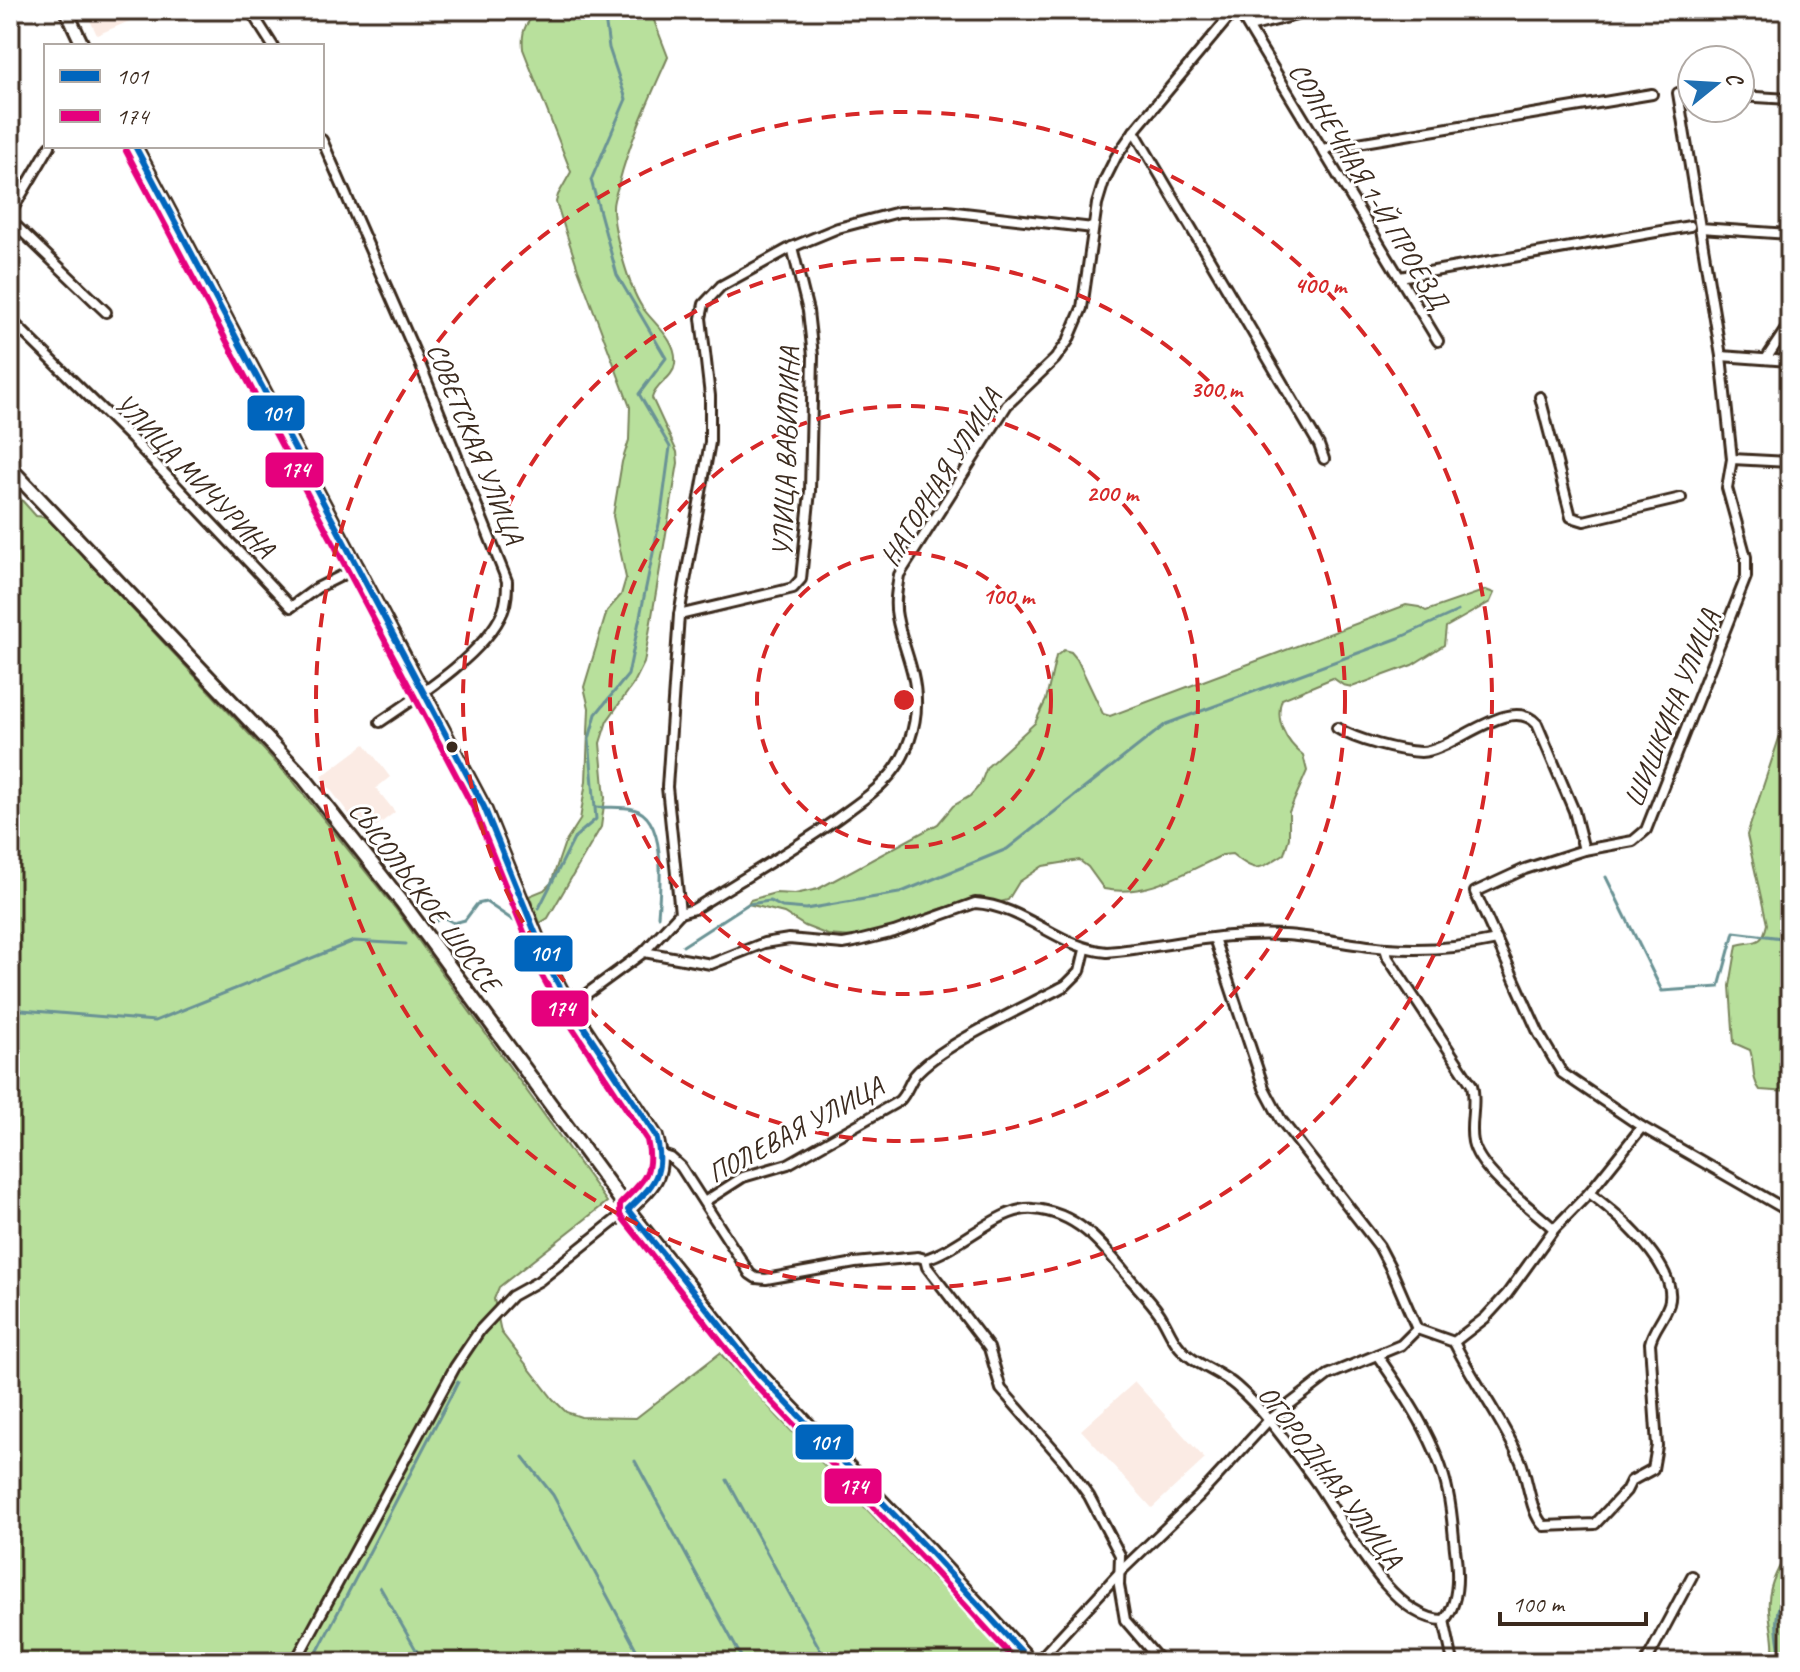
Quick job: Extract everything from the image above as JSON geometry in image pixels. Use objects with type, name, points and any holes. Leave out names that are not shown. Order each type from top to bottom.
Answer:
[{"type":"main road","points":[[66,10],[82,44]]},
{"type":"main road","points":[[136,148],[484,807],[540,947],[570,1006],[656,1136],[662,1155],[660,1174],[653,1186],[628,1210]]},
{"type":"main road","name":"СЫСОЛЬСКОЕ ШОССЕ","points":[[10,468],[304,778],[402,902],[628,1210],[759,1374],[1031,1662]]},
{"type":"street","points":[[250,10],[272,44]]},
{"type":"street","name":"СОЛНЕЧНАЯ 1-Й ПРОЕЗД","points":[[1236,10],[1438,341]]},
{"type":"street","name":"НАГОРНАЯ УЛИЦА","points":[[570,1006],[644,952],[680,913],[694,909],[801,844],[872,794],[893,772],[910,735],[916,700],[914,674],[896,617],[895,597],[899,575],[1007,405],[1055,359],[1068,341],[1082,308],[1093,228],[1104,181],[1116,157],[1134,131],[1236,10]]},
{"type":"street","points":[[1249,27],[1316,10]]},
{"type":"street","points":[[1322,149],[1652,94]]},
{"type":"street","points":[[1756,97],[1790,99]]},
{"type":"street","name":"ШИШКИНА УЛИЦА","points":[[1683,124],[1721,356],[1732,459],[1727,488],[1746,557],[1746,577],[1646,830],[1633,841],[1584,850],[1525,869],[1475,892],[1539,1034],[1562,1073],[1642,1127],[1790,1212]]},
{"type":"street","points":[[1134,131],[1319,445],[1324,459]]},
{"type":"street","name":"СОВЕТСКАЯ УЛИЦА","points":[[324,145],[418,359],[507,581],[504,609],[494,629],[425,692],[380,722]]},
{"type":"street","points":[[10,214],[49,148]]},
{"type":"street","points":[[680,913],[667,787],[679,615],[710,442],[710,396],[701,318],[704,304],[721,286],[792,247],[838,228],[908,211],[947,211],[1093,228]]},
{"type":"street","points":[[10,220],[106,312]]},
{"type":"street","points":[[1400,277],[1690,226]]},
{"type":"street","points":[[1700,228],[1790,234]]},
{"type":"street","name":"УЛИЦА ВАВИЛИНА","points":[[679,615],[793,588],[801,579],[810,491],[813,356],[808,311],[792,247]]},
{"type":"street","name":"УЛИЦА МИЧУРИНА","points":[[10,319],[132,439],[291,607],[317,588],[359,567]]},
{"type":"street","points":[[1766,359],[1790,323]]},
{"type":"street","points":[[1721,356],[1790,361]]},
{"type":"street","points":[[1540,397],[1568,512],[1575,520],[1584,521],[1681,498]]},
{"type":"street","points":[[1732,459],[1790,462]]},
{"type":"street","points":[[1337,728],[1354,738],[1424,752],[1494,721],[1520,713],[1532,718],[1574,811],[1584,850]]},
{"type":"street","points":[[644,952],[711,964],[764,943],[789,939],[843,944],[854,942],[894,932],[975,903],[1017,914],[1085,950],[1131,950],[1214,938],[1285,935],[1385,948],[1461,947],[1497,940]]},
{"type":"street","points":[[1214,938],[1264,1088],[1281,1120],[1379,1246],[1417,1329],[1454,1342],[1510,1437],[1531,1491],[1538,1521],[1544,1526],[1595,1524],[1626,1491],[1631,1481],[1653,1469],[1657,1446],[1650,1343],[1653,1331],[1670,1303],[1669,1286],[1637,1234],[1615,1211],[1589,1193]]},
{"type":"street","points":[[1385,948],[1388,958],[1472,1085],[1476,1098],[1471,1127],[1481,1162],[1554,1229]]},
{"type":"street","name":"ПОЛЕВАЯ УЛИЦА","points":[[704,1202],[743,1177],[788,1164],[899,1101],[913,1077],[939,1056],[1066,985],[1080,971],[1085,950]]},
{"type":"street","points":[[1454,1342],[1485,1318],[1507,1294],[1554,1229],[1589,1193],[1642,1127]]},
{"type":"street","name":"ОГОРОДНАЯ УЛИЦА","points":[[662,1155],[681,1167],[750,1274],[756,1278],[766,1279],[855,1263],[925,1259],[975,1235],[1018,1208],[1055,1213],[1079,1223],[1097,1238],[1159,1313],[1181,1349],[1200,1365],[1235,1384],[1268,1421],[1313,1479],[1384,1585],[1416,1612],[1434,1620],[1444,1620]]},
{"type":"street","points":[[295,1662],[455,1367],[480,1330],[512,1296],[539,1281],[628,1210]]},
{"type":"street","points":[[925,1259],[927,1267],[989,1348],[1001,1389],[1063,1460],[1089,1496],[1120,1555],[1120,1603],[1125,1620],[1161,1662]]},
{"type":"street","points":[[1037,1662],[1268,1421],[1328,1375],[1401,1345],[1417,1329]]},
{"type":"street","points":[[1377,1355],[1405,1394],[1433,1449],[1448,1491],[1458,1576],[1449,1614],[1444,1620],[1453,1662]]},
{"type":"street","points":[[1646,1662],[1692,1576]]},
{"type":"shaded area","points":[[85,10],[155,10],[97,35]]},
{"type":"shaded area","points":[[365,744],[390,777],[376,788],[395,812],[365,835],[321,777]]},
{"type":"shaded area","points":[[1135,1382],[1205,1459],[1152,1508],[1081,1430]]},
{"type":"green space","points":[[542,10],[650,10],[668,57],[635,135],[613,207],[619,244],[632,286],[642,307],[673,348],[674,369],[652,398],[677,452],[678,463],[644,663],[607,721],[600,743],[605,798],[601,827],[548,918],[540,923],[529,896],[544,890],[551,883],[564,845],[580,820],[586,781],[589,708],[584,687],[607,611],[621,595],[626,578],[613,516],[629,440],[630,407],[556,202],[571,172],[523,49],[526,26]]},
{"type":"green space","points":[[10,478],[19,487],[19,497],[36,516],[46,517],[294,782],[395,908],[607,1202],[499,1287],[494,1299],[501,1332],[553,1399],[566,1412],[581,1417],[636,1418],[720,1353],[1014,1662],[10,1662]]},
{"type":"green space","points":[[1486,590],[1494,593],[1490,602],[1446,627],[1444,645],[1412,665],[1352,687],[1333,678],[1282,699],[1280,715],[1283,730],[1291,744],[1303,755],[1307,771],[1289,812],[1289,838],[1284,854],[1263,866],[1253,867],[1232,854],[1223,855],[1165,882],[1120,891],[1104,889],[1079,860],[1043,866],[1019,882],[1008,900],[997,903],[980,897],[883,932],[853,937],[828,935],[784,913],[748,904],[750,900],[775,893],[795,894],[818,889],[938,824],[953,806],[970,796],[980,785],[987,767],[1035,723],[1046,700],[1056,656],[1064,650],[1077,659],[1103,714],[1110,716],[1406,605],[1426,611]]},
{"type":"green space","points":[[1790,705],[1790,1092],[1760,1090],[1757,1086],[1750,1050],[1734,1043],[1730,986],[1737,945],[1760,939],[1767,924],[1747,835]]},
{"type":"green space","points":[[1790,1553],[1790,1662],[1772,1662],[1769,1598],[1776,1574]]},
{"type":"waterway","points":[[539,908],[575,837],[596,819],[589,739],[596,714],[628,675],[661,514],[670,447],[639,394],[666,358],[617,275],[591,180],[626,99],[609,48],[604,10]]},
{"type":"waterway","points":[[683,946],[748,904],[770,901],[782,907],[806,909],[899,893],[1007,849],[1166,724],[1399,638],[1458,611]]},
{"type":"waterway","points":[[596,807],[633,809],[644,815],[652,825],[659,856],[658,916]]},
{"type":"waterway","points":[[1606,877],[1662,991],[1719,987],[1734,932],[1790,939]]},
{"type":"waterway","points":[[429,925],[443,917],[454,923],[465,920],[477,904],[486,902],[514,921]]},
{"type":"waterway","points":[[10,1009],[155,1021],[354,941],[406,944]]},
{"type":"waterway","points":[[312,1662],[458,1382]]},
{"type":"waterway","points":[[523,1457],[553,1495],[643,1662]]},
{"type":"waterway","points":[[635,1461],[744,1662]]},
{"type":"waterway","points":[[727,1480],[827,1662]]},
{"type":"waterway","points":[[1782,1662],[1777,1620],[1780,1602],[1790,1581]]},
{"type":"waterway","points":[[380,1587],[423,1662]]},
{"type":"transit line","name":"101","points":[[136,148],[484,807],[550,969],[570,1006],[656,1136],[660,1160],[656,1178],[628,1210],[759,1374],[1031,1662]]},
{"type":"transit line","name":"174","points":[[126,151],[475,811],[541,974],[562,1012],[647,1140],[648,1169],[640,1183],[620,1204],[620,1215],[752,1381],[1017,1662]]}]
